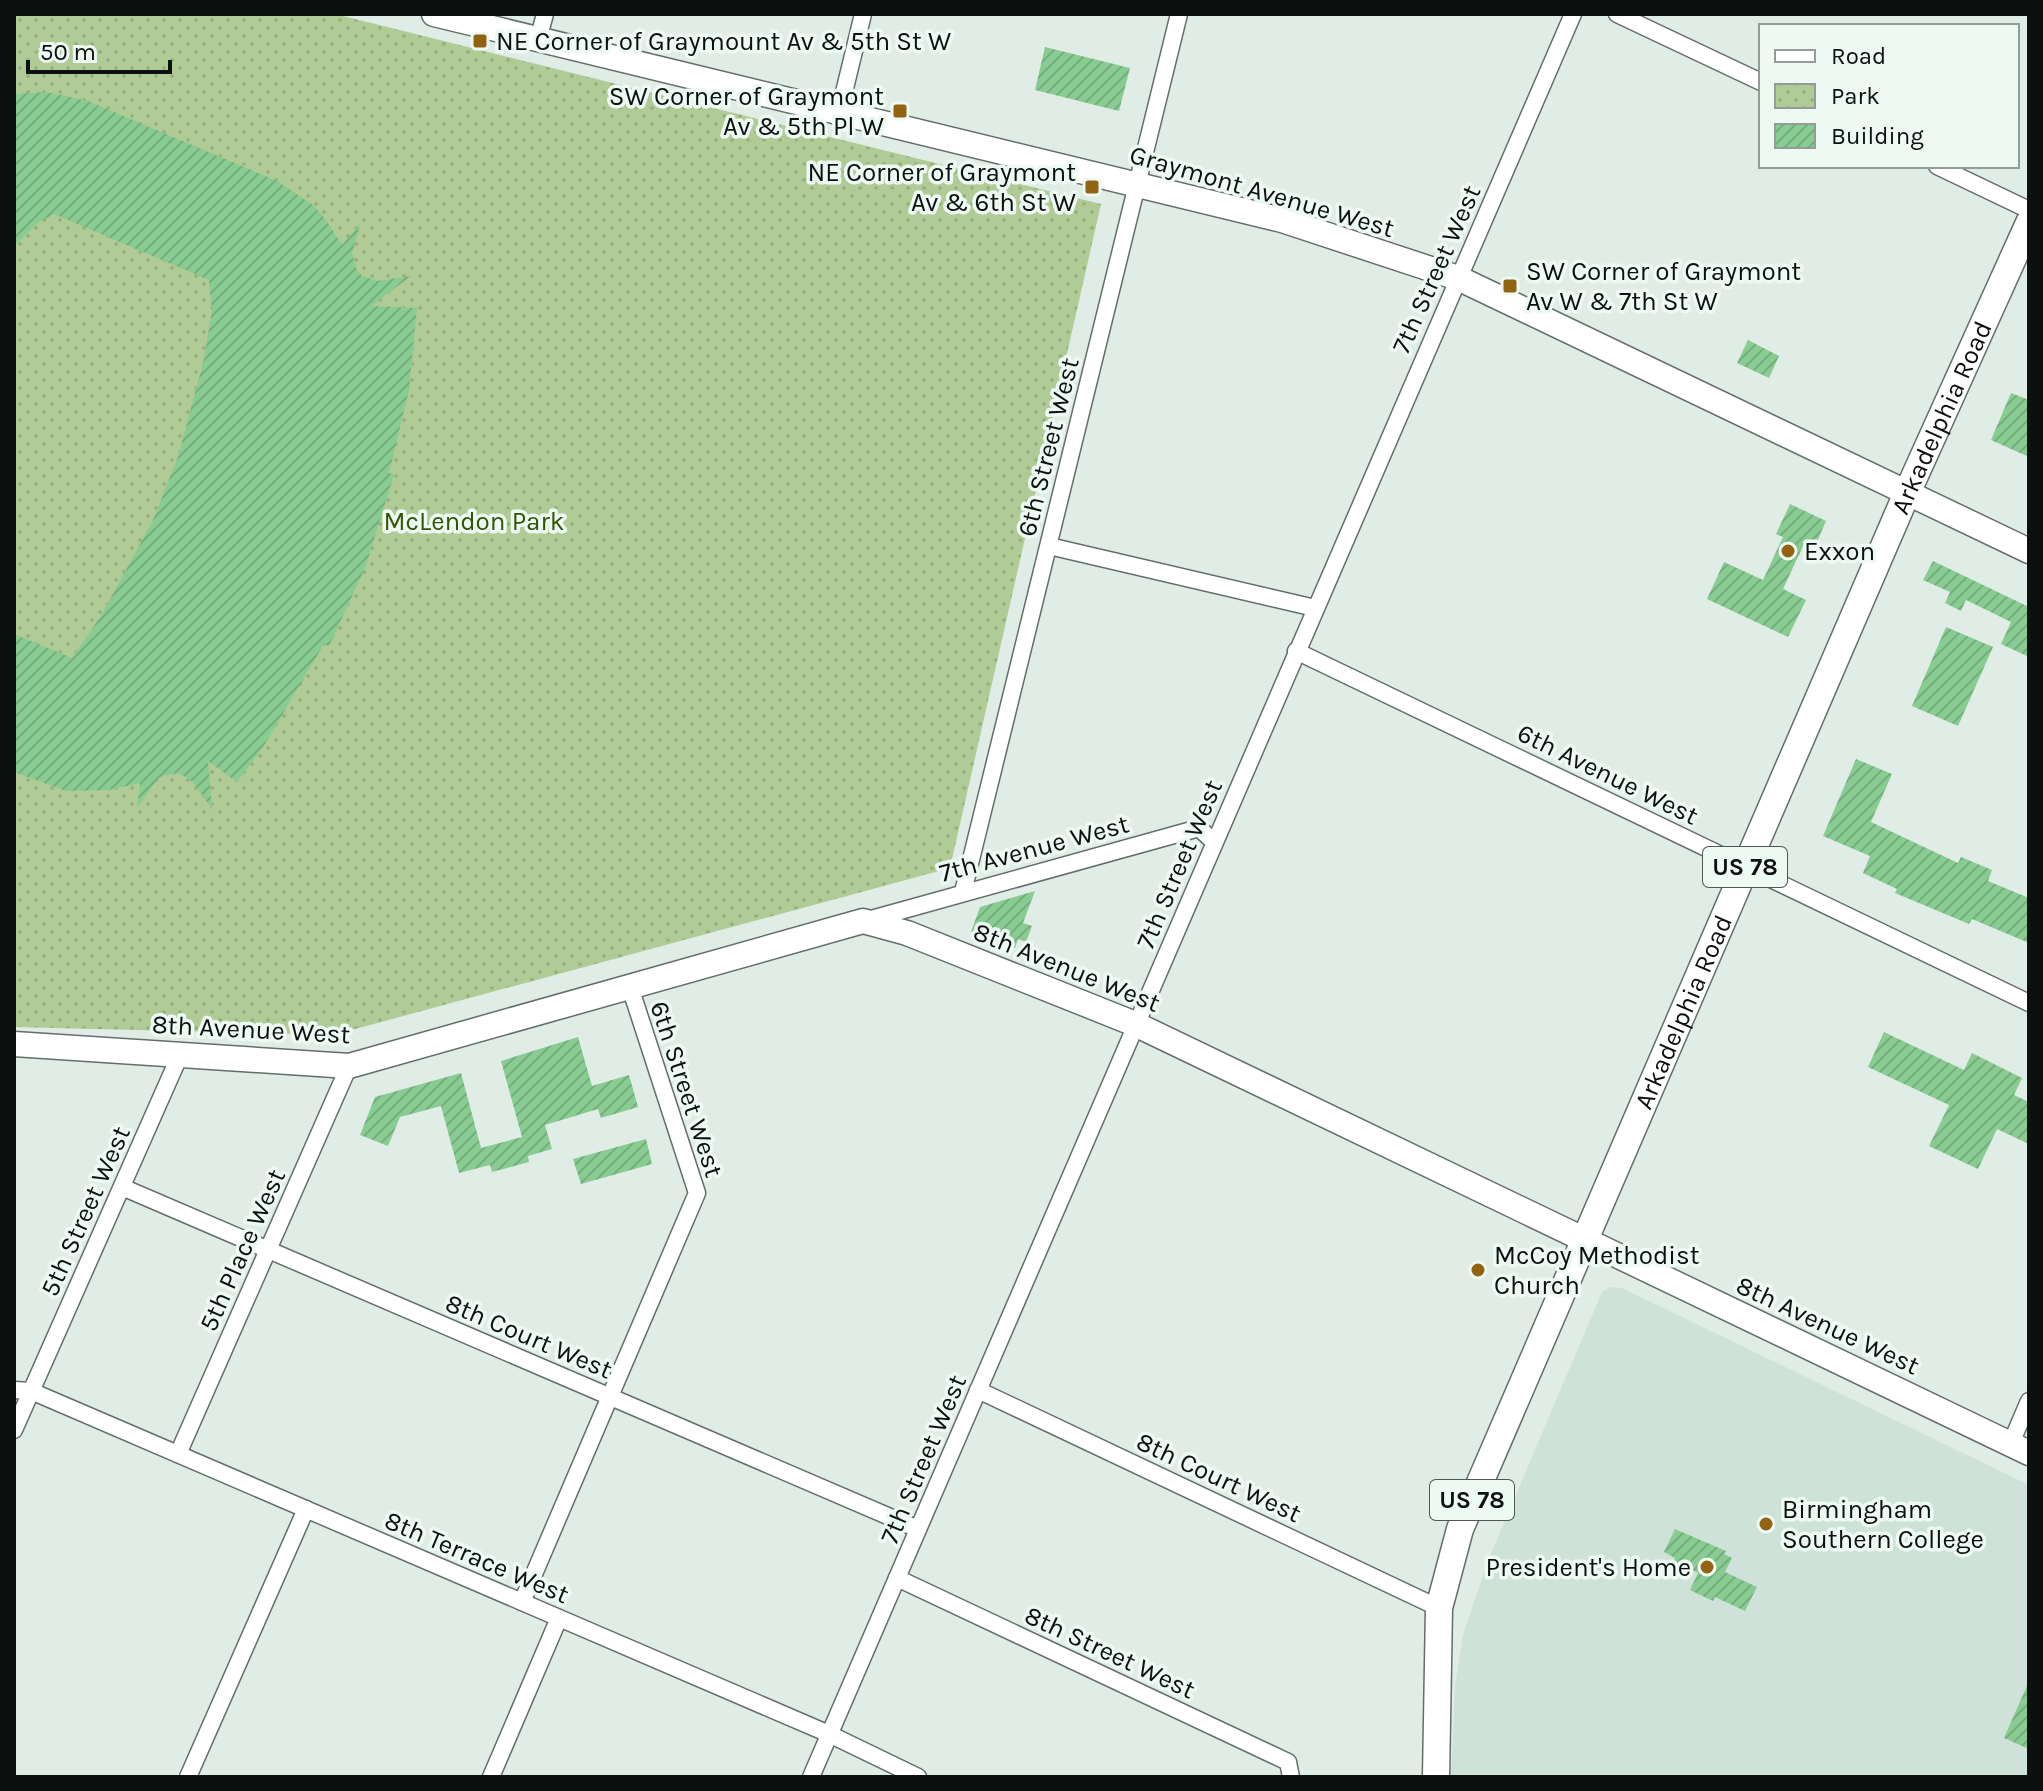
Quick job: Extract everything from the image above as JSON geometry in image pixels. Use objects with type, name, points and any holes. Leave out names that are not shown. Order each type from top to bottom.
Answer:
[{"type":"main road","name":"Graymont Avenue West","points":[[434,14],[1282,220],[1458,278],[2029,551]]},
{"type":"main road","name":"Arkadelphia Road","points":[[1436,1777],[1439,1608],[1460,1529],[1907,493],[2029,223]]},
{"type":"main road","name":"8th Avenue West","points":[[14,1044],[349,1066],[863,921],[907,933],[1135,1024],[2020,1448]]},
{"type":"street","points":[[538,40],[545,14]]},
{"type":"street","points":[[839,113],[863,14]]},
{"type":"street","name":"6th Street West","points":[[963,892],[1179,14]]},
{"type":"street","name":"7th Street West","points":[[811,1777],[1573,14]]},
{"type":"street","points":[[1617,14],[1759,81]]},
{"type":"street","points":[[1941,168],[2029,210]]},
{"type":"street","points":[[1049,546],[1315,608]]},
{"type":"street","name":"6th Avenue West","points":[[1296,651],[2029,1003]]},
{"type":"street","name":"7th Avenue West","points":[[863,921],[1199,828],[1214,842]]},
{"type":"street","name":"6th Street West","points":[[522,1602],[697,1193],[630,987]]},
{"type":"street","name":"5th Street West","points":[[14,1430],[180,1055]]},
{"type":"street","name":"5th Place West","points":[[178,1454],[349,1066]]},
{"type":"street","name":"8th Court West","points":[[122,1187],[918,1529]]},
{"type":"street","name":"8th Terrace West","points":[[14,1390],[31,1391],[829,1734],[918,1777]]},
{"type":"street","name":"8th Court West","points":[[978,1390],[1439,1608]]},
{"type":"street","points":[[2020,1448],[2029,1401]]},
{"type":"street","points":[[188,1777],[306,1509]]},
{"type":"street","name":"8th Street West","points":[[897,1578],[1288,1762],[1291,1777]]},
{"type":"street","points":[[491,1777],[559,1618]]},
{"type":"shaded area","name":"Birmingham Southern College","points":[[1610,1287],[1622,1288],[2029,1485],[2029,1777],[1451,1777],[1455,1686],[1463,1635],[1487,1563],[1602,1292]]},
{"type":"green space","name":"McLendon Park","points":[[14,14],[335,14],[1101,204],[950,868],[333,1035],[14,1027]]},
{"type":"building","points":[[1045,47],[1130,68],[1119,111],[1035,90]]},
{"type":"building","points":[[47,92],[88,101],[277,181],[313,205],[342,245],[360,224],[352,254],[362,276],[378,281],[411,276],[371,306],[417,308],[409,390],[389,473],[394,475],[365,568],[329,646],[324,644],[265,744],[237,782],[208,761],[212,809],[193,782],[179,773],[162,776],[156,781],[137,808],[140,783],[109,790],[66,791],[14,772],[14,634],[72,658],[101,616],[153,520],[178,457],[204,359],[212,310],[209,280],[54,214],[39,222],[14,246],[14,94]]},
{"type":"building","points":[[1748,340],[1779,356],[1769,378],[1737,363]]},
{"type":"building","points":[[2011,393],[2029,400],[2029,457],[1991,440]]},
{"type":"building","points":[[1790,504],[1826,521],[1813,551],[1803,546],[1783,589],[1806,600],[1788,637],[1707,599],[1724,562],[1763,580],[1783,537],[1776,534]]},
{"type":"building","points":[[1933,561],[2029,607],[2029,657],[2001,644],[2011,622],[1966,600],[1961,611],[1945,603],[1950,592],[1923,580]]},
{"type":"building","points":[[1946,627],[1993,647],[1958,726],[1912,706]]},
{"type":"building","points":[[1856,759],[1892,774],[1871,822],[1958,863],[1961,857],[1992,870],[1988,881],[2029,898],[2029,943],[1972,919],[1969,924],[1895,893],[1897,889],[1863,873],[1870,856],[1823,836]]},
{"type":"building","points":[[1035,891],[1023,923],[1032,926],[1026,942],[1018,939],[1015,948],[971,932],[980,907]]},
{"type":"building","points":[[1884,1032],[1964,1070],[1972,1053],[2022,1078],[2014,1095],[2029,1102],[2029,1144],[1997,1129],[1978,1169],[1929,1146],[1949,1105],[1868,1067]]},
{"type":"building","points":[[578,1037],[592,1086],[629,1075],[638,1107],[601,1118],[598,1109],[545,1125],[552,1149],[528,1156],[529,1162],[492,1172],[490,1165],[459,1173],[441,1106],[400,1117],[388,1146],[360,1135],[375,1097],[461,1073],[481,1148],[522,1137],[501,1061]]},
{"type":"building","points":[[646,1139],[652,1164],[581,1184],[573,1159]]},
{"type":"building","name":"President's Home","points":[[1675,1529],[1726,1551],[1724,1554],[1732,1558],[1725,1572],[1757,1587],[1745,1611],[1690,1590],[1698,1573],[1674,1561],[1675,1558],[1664,1552]]},
{"type":"building","points":[[2029,1681],[2029,1749],[2004,1738]]},
{"type":"place","name":"NE Corner of Graymount Av & 5th St W","points":[[480,41]]},
{"type":"place","name":"SW Corner of Graymont Av & 5th Pl W","points":[[900,111]]},
{"type":"place","name":"NE Corner of Graymont Av & 6th St W","points":[[1092,187]]},
{"type":"place","name":"SW Corner of Graymont Av W & 7th St W","points":[[1510,286]]},
{"type":"place","name":"Exxon","points":[[1788,551]]},
{"type":"place","name":"McCoy Methodist Church","points":[[1478,1270]]},
{"type":"place","name":"Birmingham Southern College","points":[[1766,1524]]},
{"type":"place","name":"President's Home","points":[[1707,1567]]}]
